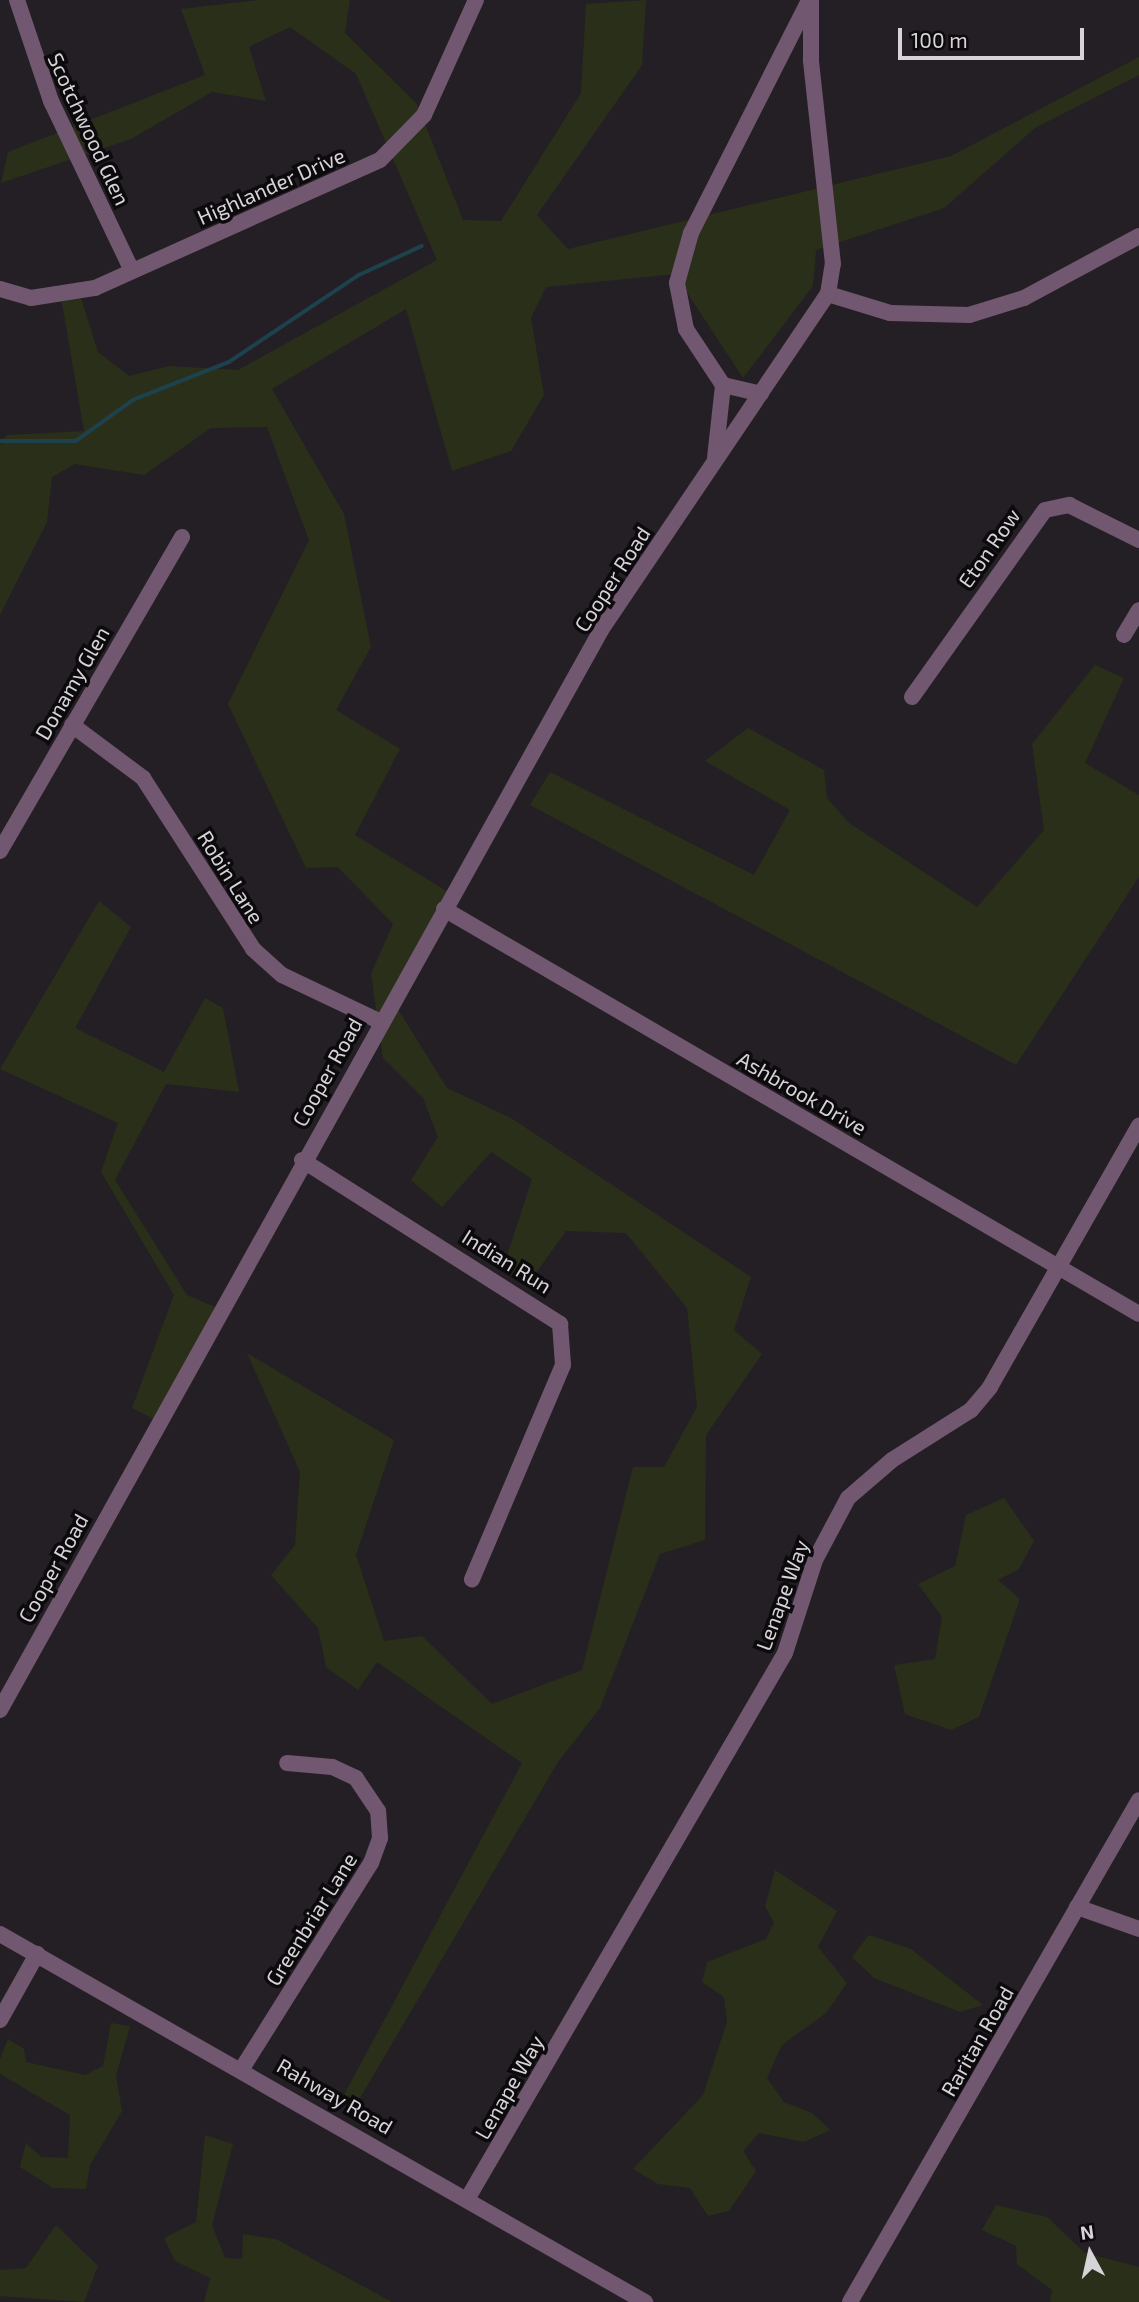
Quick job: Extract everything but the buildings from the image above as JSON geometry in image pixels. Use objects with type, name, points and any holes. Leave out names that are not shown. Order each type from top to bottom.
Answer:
[{"type":"street","name":"Scotchwood Glen","points":[[17,0],[51,101],[132,271]]},
{"type":"street","name":"Highlander Drive","points":[[0,289],[31,298],[65,296],[132,271],[397,149],[424,115],[476,0]]},
{"type":"street","name":"Cooper Road","points":[[712,467],[724,419],[723,386],[686,329],[677,283],[691,233],[779,56],[810,0]]},
{"type":"street","name":"Cooper Road","points":[[0,1710],[379,1021],[601,631],[828,294],[833,264],[811,60],[810,0]]},
{"type":"street","points":[[779,56],[811,60]]},
{"type":"street","points":[[828,294],[890,313],[969,315],[1024,298],[1139,236]]},
{"type":"street","points":[[723,386],[761,394]]},
{"type":"street","name":"Eton Row","points":[[912,697],[1045,510],[1069,505],[1139,540]]},
{"type":"street","name":"Donamy Glen","points":[[0,851],[182,537]]},
{"type":"street","points":[[1124,635],[1139,610]]},
{"type":"street","name":"Robin Lane","points":[[72,725],[143,778],[253,949],[282,975],[379,1021]]},
{"type":"street","name":"Ashbrook Drive","points":[[444,909],[1139,1314]]},
{"type":"street","name":"Lenape Way","points":[[469,2196],[785,1653],[815,1560],[848,1497],[892,1460],[971,1410],[990,1387],[1055,1264],[1139,1126]]},
{"type":"street","name":"Indian Run","points":[[302,1160],[561,1325],[563,1365],[472,1578]]},
{"type":"street","name":"Greenbriar Lane","points":[[243,2067],[371,1863],[380,1838],[378,1811],[356,1778],[332,1767],[287,1763]]},
{"type":"street","name":"Raritan Road","points":[[850,2302],[1139,1800]]},
{"type":"street","points":[[1077,1907],[1139,1929]]},
{"type":"street","name":"Rahway Road","points":[[0,1934],[243,2067],[469,2196],[645,2302]]},
{"type":"street","points":[[0,2020],[37,1954]]},
{"type":"green space","points":[[259,0],[350,0],[345,33],[417,104],[463,220],[501,221],[581,93],[586,4],[646,0],[642,65],[537,215],[568,249],[951,156],[1139,57],[1139,75],[1035,128],[944,208],[816,250],[813,286],[743,378],[675,274],[546,287],[531,318],[544,395],[511,451],[452,471],[406,309],[272,389],[344,514],[371,647],[336,710],[400,749],[355,835],[453,895],[391,998],[447,1088],[511,1118],[751,1277],[734,1330],[762,1354],[706,1435],[705,1540],[660,1554],[600,1708],[558,1762],[357,2103],[344,2095],[522,1763],[377,1662],[358,1690],[326,1667],[318,1628],[271,1575],[295,1545],[300,1472],[247,1353],[394,1440],[356,1555],[384,1641],[422,1636],[492,1704],[582,1670],[633,1467],[664,1467],[697,1407],[687,1308],[626,1233],[566,1231],[526,1287],[503,1268],[532,1179],[491,1152],[442,1207],[411,1180],[438,1137],[423,1098],[383,1058],[371,974],[393,924],[338,867],[306,868],[228,704],[309,540],[267,427],[211,428],[144,475],[75,464],[52,477],[47,522],[0,615],[0,445],[7,435],[84,431],[60,292],[77,285],[98,352],[129,376],[169,366],[238,370],[437,260],[356,74],[290,27],[249,47],[266,101],[212,92],[131,139],[1,183],[8,152],[205,75],[181,9]]},
{"type":"green space","points":[[1095,665],[1124,678],[1085,763],[1139,795],[1139,877],[1016,1065],[530,805],[550,772],[754,875],[790,810],[705,761],[748,728],[824,770],[827,798],[849,823],[977,907],[1044,830],[1032,744]]},
{"type":"green space","points":[[99,901],[131,927],[75,1028],[164,1072],[205,998],[223,1008],[239,1092],[166,1084],[115,1180],[187,1295],[222,1310],[162,1423],[132,1408],[174,1295],[101,1172],[118,1123],[0,1069]]},
{"type":"green space","points":[[1004,1498],[1034,1541],[1019,1569],[998,1580],[1020,1599],[979,1717],[951,1730],[905,1714],[894,1665],[935,1659],[942,1617],[918,1584],[955,1566],[966,1515]]},
{"type":"green space","points":[[775,1870],[837,1911],[818,1947],[847,1983],[826,2013],[782,2045],[767,2078],[784,2102],[812,2113],[830,2130],[804,2142],[759,2133],[743,2151],[756,2171],[729,2211],[708,2216],[690,2188],[658,2184],[633,2169],[703,2095],[727,2022],[724,1997],[702,1982],[707,1962],[766,1939],[774,1923],[765,1906]]},
{"type":"green space","points":[[869,1935],[911,1949],[983,2005],[960,2012],[874,1978],[852,1957]]},
{"type":"green space","points":[[111,2023],[130,2026],[116,2076],[122,2111],[90,2165],[86,2189],[53,2188],[20,2167],[26,2143],[41,2157],[68,2158],[70,2115],[0,2074],[0,2059],[8,2039],[24,2049],[26,2062],[85,2075],[103,2066]]},
{"type":"green space","points":[[205,2135],[233,2144],[212,2225],[225,2258],[242,2259],[243,2234],[276,2239],[392,2302],[204,2302],[210,2278],[175,2261],[164,2238],[196,2222]]},
{"type":"green space","points":[[996,2205],[1047,2217],[1085,2253],[1139,2267],[1139,2302],[1050,2302],[1052,2290],[1017,2264],[1016,2246],[982,2230]]},
{"type":"green space","points":[[56,2225],[98,2266],[84,2302],[0,2296],[0,2270],[26,2268]]},
{"type":"waterway","points":[[0,441],[76,441],[133,400],[229,362],[359,275],[422,246]]}]
